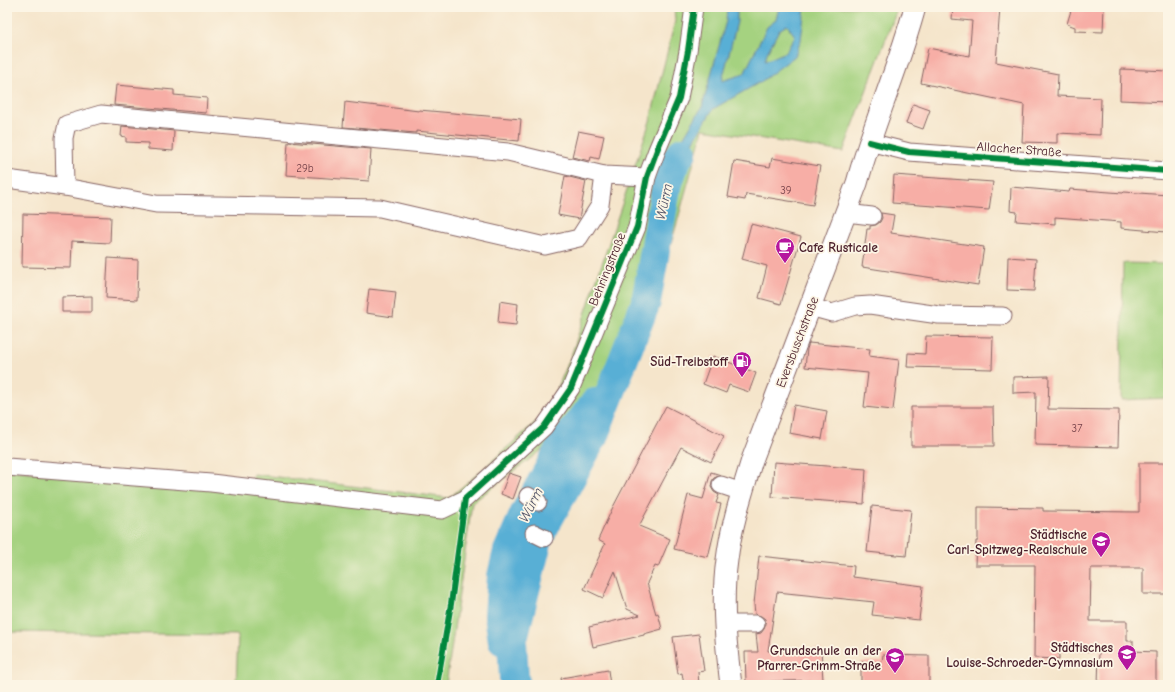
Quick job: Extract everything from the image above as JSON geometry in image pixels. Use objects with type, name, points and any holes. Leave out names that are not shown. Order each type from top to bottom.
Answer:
[{"type":"main road","name":"Eversbuschstraße","points":[[731,685],[725,624],[724,588],[726,561],[742,492],[752,460],[857,183],[869,142],[915,7]]},
{"type":"street","name":"Behringstraße","points":[[7,468],[211,483],[442,510],[465,499],[544,428],[571,388],[637,226],[647,178],[679,98],[688,52],[694,7]]},
{"type":"street","points":[[65,187],[64,138],[67,124],[101,114],[508,152],[604,175],[647,178]]},
{"type":"street","name":"Allacher Straße","points":[[869,142],[909,152],[1168,170]]},
{"type":"street","points":[[7,179],[65,187],[156,204],[380,208],[545,246],[579,238],[600,206],[604,175]]},
{"type":"street","points":[[846,212],[872,216]]},
{"type":"street","points":[[810,307],[832,313],[854,306],[870,305],[939,315],[1003,316]]},
{"type":"street","points":[[721,485],[742,492]]},
{"type":"street","points":[[725,624],[756,624]]},
{"type":"green space","points":[[674,7],[898,7],[843,152],[703,129],[655,302],[597,436],[568,430],[472,503],[446,685],[236,685],[238,635],[7,632],[7,470],[252,492],[253,474],[449,498],[548,411],[571,356],[650,121],[675,21]]},
{"type":"green space","points":[[1123,263],[1168,264],[1168,398],[1121,400]]},
{"type":"water","points":[[727,7],[737,7],[737,22],[722,81],[744,74],[767,27],[776,20],[779,7],[805,7],[801,40],[795,56],[762,81],[713,109],[681,162],[667,190],[664,189],[671,158],[702,107],[726,21]],"holes":[[[787,25],[795,36],[786,52],[765,61],[767,53],[779,30]]]},
{"type":"building","points":[[953,7],[1000,7],[996,62],[1058,74],[1057,96],[1101,98],[1100,135],[1057,133],[1057,143],[1022,142],[1024,105],[921,83],[928,48],[969,56],[972,21],[952,19]]},
{"type":"building","points":[[1072,7],[1104,7],[1103,32],[1075,31],[1075,27],[1067,24]]},
{"type":"building","points":[[1121,69],[1168,71],[1168,102],[1120,100]]},
{"type":"building","points":[[116,85],[174,90],[174,95],[207,98],[206,113],[114,105]]},
{"type":"building","points":[[345,102],[419,111],[521,119],[519,141],[416,131],[416,133],[343,127]]},
{"type":"building","points":[[913,104],[930,110],[923,129],[906,123]]},
{"type":"building","points":[[122,126],[174,131],[173,151],[148,149],[148,143],[126,142],[126,137],[121,136]]},
{"type":"building","points":[[578,131],[604,136],[599,159],[591,157],[590,161],[572,157]]},
{"type":"building","points":[[288,142],[371,149],[369,181],[286,175]]},
{"type":"building","points":[[772,158],[820,166],[813,205],[746,194],[745,200],[728,197],[734,161],[770,167]]},
{"type":"building","points":[[894,175],[993,182],[989,210],[892,203]]},
{"type":"building","points":[[565,176],[586,181],[579,219],[558,215]]},
{"type":"building","points":[[1011,187],[1069,192],[1070,189],[1168,195],[1168,222],[1166,232],[1121,228],[1121,222],[1055,217],[1055,224],[1016,221],[1017,212],[1010,211]]},
{"type":"building","points":[[881,213],[894,215],[891,233],[984,247],[978,285],[862,267],[867,229],[870,229],[870,226],[876,225],[880,222],[882,218]]},
{"type":"building","points":[[23,214],[111,217],[110,243],[72,241],[71,268],[22,267]]},
{"type":"building","points":[[751,224],[801,237],[781,304],[759,298],[767,266],[742,259]]},
{"type":"building","points":[[1008,257],[1036,259],[1034,291],[1007,290]]},
{"type":"building","points":[[108,258],[138,260],[137,300],[106,298]]},
{"type":"building","points":[[369,289],[396,292],[393,317],[366,313]]},
{"type":"building","points":[[92,296],[92,312],[62,312],[62,297]]},
{"type":"building","points":[[500,301],[518,304],[516,325],[498,323]]},
{"type":"building","points":[[926,336],[993,337],[992,369],[907,367],[908,353],[925,354]]},
{"type":"building","points":[[809,343],[870,349],[869,356],[899,360],[893,410],[864,407],[868,373],[805,367]]},
{"type":"building","points":[[713,356],[756,373],[749,392],[729,385],[726,393],[703,384]]},
{"type":"building","points":[[1049,376],[1048,409],[1119,410],[1118,447],[1035,445],[1036,392],[1013,393],[1013,377]]},
{"type":"building","points":[[794,405],[827,411],[822,439],[789,433]]},
{"type":"building","points":[[666,406],[724,436],[711,462],[681,447],[639,526],[670,539],[658,567],[655,566],[647,583],[662,629],[644,635],[593,647],[589,627],[640,615],[627,609],[615,571],[603,598],[584,589],[605,544],[598,540],[612,509]]},
{"type":"building","points":[[911,407],[993,407],[994,446],[911,446]]},
{"type":"building","points":[[774,462],[866,469],[864,504],[772,497]]},
{"type":"building","name":"Städtische Carl-Spitzweg-Realschule","points":[[1139,463],[1167,463],[1168,594],[1143,594],[1143,568],[1091,568],[1090,621],[1127,621],[1127,641],[1133,641],[1133,651],[1156,652],[1156,685],[1098,685],[1099,651],[1059,651],[1059,659],[1034,658],[1035,565],[975,565],[976,541],[978,541],[978,507],[1043,508],[1043,511],[1139,512]]},
{"type":"building","points":[[711,472],[721,475],[714,478],[711,487],[714,492],[719,495],[716,503],[721,504],[708,557],[674,549],[688,495],[703,499]]},
{"type":"building","points":[[509,473],[521,477],[513,499],[501,494]]},
{"type":"building","points":[[872,506],[911,510],[906,556],[867,552]]},
{"type":"building","points":[[759,556],[854,566],[853,577],[923,586],[919,620],[872,615],[874,602],[777,592],[768,651],[821,649],[823,680],[746,682],[745,652],[758,652],[756,634],[761,633],[766,624],[765,619],[755,614],[754,604]]},
{"type":"building","points":[[699,634],[704,671],[698,672],[699,685],[684,685],[682,673],[678,674],[673,637]]},
{"type":"building","name":"Grundschule an der Pfarrer-Grimm-Straße","points":[[883,655],[929,656],[929,685],[861,685],[861,662],[882,662]]},
{"type":"building","points":[[608,670],[610,685],[562,685],[561,678]]},
{"type":"waterway","name":"Würm","points":[[516,685],[514,678],[512,642],[538,538],[593,437],[646,302],[666,188],[676,160],[682,152]]},
{"type":"waterway","name":"Würm","points":[[503,641],[499,615],[502,576],[508,551],[524,515],[561,447],[595,403]]},
{"type":"cycle path","points":[[437,685],[451,604],[465,499],[544,427],[571,388],[637,227],[647,177],[679,98],[688,51],[694,7]]},
{"type":"cycle path","points":[[869,142],[909,152],[1168,171]]},
{"type":"place","name":"Cafe Rusticale","points":[[785,264]]},
{"type":"place","name":"Süd-Treibstoff","points":[[742,378]]},
{"type":"place","name":"Städtische Carl-Spitzweg-Realschule","points":[[1101,558]]},
{"type":"place","name":"Städtisches Louise-Schroeder-Gymnasium","points":[[1127,671]]},
{"type":"place","name":"Grundschule an der Pfarrer-Grimm-Straße","points":[[895,674]]}]
